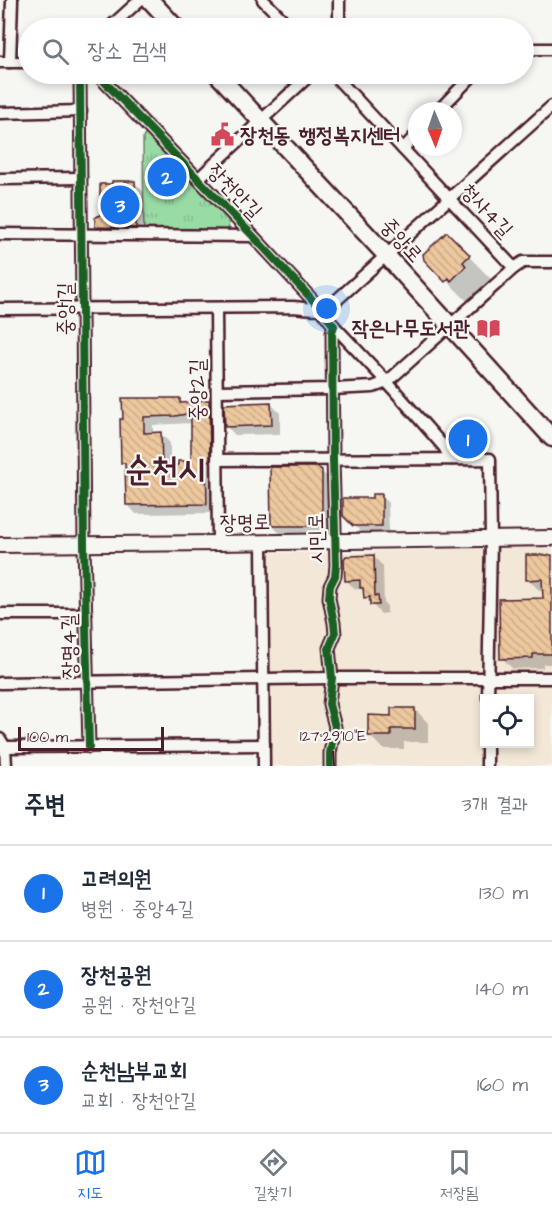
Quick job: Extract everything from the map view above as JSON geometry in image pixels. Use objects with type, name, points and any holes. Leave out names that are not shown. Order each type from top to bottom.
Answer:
[{"type":"main road","points":[[150,0],[167,18]]},
{"type":"main road","name":"중앙로","points":[[226,84],[552,438]]},
{"type":"street","points":[[5,62],[12,0]]},
{"type":"street","points":[[120,18],[140,0]]},
{"type":"street","points":[[263,0],[281,18]]},
{"type":"street","points":[[339,0],[339,18]]},
{"type":"street","points":[[534,49],[552,49]]},
{"type":"street","name":"중앙1길","points":[[80,84],[84,544]]},
{"type":"street","name":"장천안길","points":[[108,84],[321,309]]},
{"type":"street","points":[[198,179],[300,84]]},
{"type":"street","name":"청사4길","points":[[342,84],[514,268]]},
{"type":"street","points":[[447,102],[464,84]]},
{"type":"street","points":[[0,309],[321,309],[330,306],[552,106]]},
{"type":"street","points":[[0,113],[81,111]]},
{"type":"street","points":[[403,149],[408,144]]},
{"type":"street","points":[[0,180],[81,178]]},
{"type":"street","name":"장천안길","points":[[0,234],[253,236]]},
{"type":"street","points":[[217,391],[373,387],[387,382],[522,262],[552,262]]},
{"type":"street","name":"중앙2길","points":[[216,308],[218,543]]},
{"type":"street","points":[[321,309],[334,327],[387,382],[444,447],[451,459]]},
{"type":"street","name":"시민로","points":[[330,766],[330,753],[335,734],[329,704],[332,678],[329,648],[335,634],[329,598],[336,565],[332,389],[332,332],[334,327]]},
{"type":"street","points":[[217,460],[490,459],[488,694]]},
{"type":"street","name":"장명로","points":[[0,545],[552,538]]},
{"type":"street","points":[[262,542],[264,766]]},
{"type":"street","name":"장명4길","points":[[84,544],[89,747]]},
{"type":"street","points":[[0,614],[86,614]]},
{"type":"street","points":[[0,683],[332,678],[552,678]]},
{"type":"street","points":[[6,766],[3,743],[89,747],[264,745]]},
{"type":"street","points":[[487,766],[488,748]]},
{"type":"shaded area","points":[[552,546],[552,766],[267,766],[267,552],[324,553]]},
{"type":"green space","points":[[146,133],[228,216],[229,232],[144,233],[143,138]]},
{"type":"building","points":[[112,181],[135,181],[136,228],[95,227],[95,218],[104,212],[104,198],[100,198],[100,184],[112,184]]},
{"type":"building","points":[[447,232],[470,255],[463,262],[466,266],[451,281],[449,278],[445,282],[424,260],[423,254]]},
{"type":"building","points":[[122,398],[180,398],[180,403],[209,400],[210,460],[206,461],[207,504],[126,505],[125,463],[121,463],[120,419],[123,419]],"holes":[[[187,414],[187,417],[191,417],[191,461],[178,461],[178,465],[162,465],[161,432],[144,433],[144,417]]]},
{"type":"building","points":[[271,402],[272,425],[225,427],[224,404]]},
{"type":"building","points":[[270,467],[317,467],[322,470],[322,526],[271,526]]},
{"type":"building","points":[[372,494],[382,494],[382,526],[353,526],[343,516],[343,498],[372,498]]},
{"type":"building","points":[[374,555],[375,596],[378,596],[379,605],[370,605],[370,597],[364,598],[360,580],[345,581],[344,559],[346,556]]},
{"type":"building","points":[[526,555],[552,555],[552,654],[533,654],[533,658],[500,659],[499,599],[543,598],[542,579],[526,580]]},
{"type":"building","points":[[391,708],[415,708],[415,729],[391,729],[391,736],[368,736],[368,715],[391,716]]},
{"type":"cycle path","points":[[80,84],[84,545],[89,747]]},
{"type":"cycle path","points":[[107,84],[253,236],[334,326],[332,332],[333,459],[336,565],[329,598],[335,634],[329,648],[332,678],[329,704],[335,727],[330,766]]},
{"type":"place","name":"장천동 행정복지센터","points":[[222,135]]},
{"type":"place","name":"장천공원","points":[[167,177]]},
{"type":"place","name":"순천남부교회","points":[[120,205]]},
{"type":"place","name":"작은나무도서관","points":[[488,328]]},
{"type":"place","name":"고려의원","points":[[468,439]]},
{"type":"district","name":"순천시","points":[[165,468]]}]
